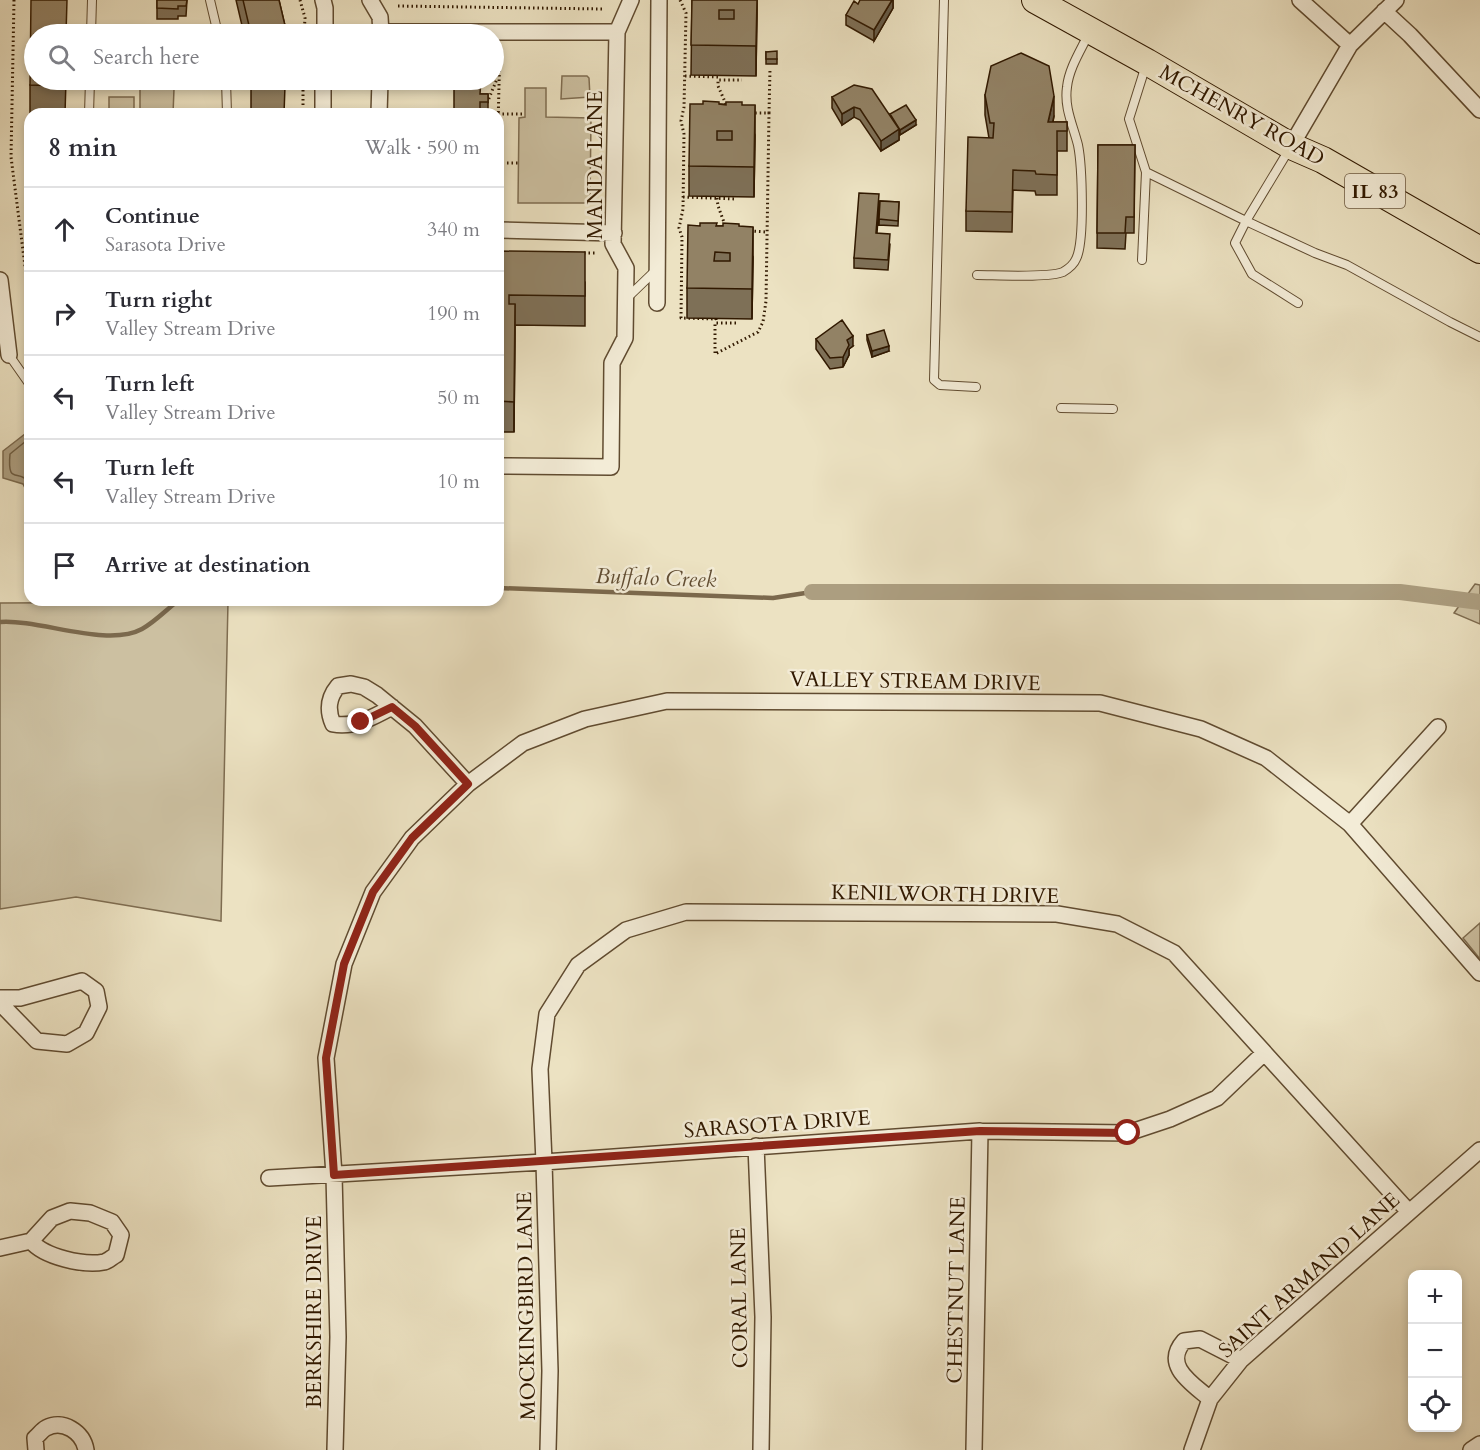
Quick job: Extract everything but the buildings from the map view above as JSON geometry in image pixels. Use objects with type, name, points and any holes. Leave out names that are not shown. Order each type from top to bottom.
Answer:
[{"type":"main road","name":"MCHENRY ROAD","points":[[1035,0],[1291,146],[1323,160],[1480,250]]},
{"type":"street","points":[[323,0],[324,24]]},
{"type":"street","points":[[370,0],[380,17],[380,24]]},
{"type":"street","name":"MANDA LANE","points":[[504,466],[611,467],[612,363],[625,338],[626,299],[626,268],[614,244],[616,32],[631,0]]},
{"type":"street","points":[[657,303],[659,0]]},
{"type":"street","points":[[1300,0],[1350,45]]},
{"type":"street","points":[[1291,146],[1350,45],[1395,0]]},
{"type":"street","points":[[1384,11],[1410,35],[1480,110]]},
{"type":"street","points":[[504,32],[616,32]]},
{"type":"street","points":[[322,108],[323,90]]},
{"type":"street","points":[[379,108],[380,90]]},
{"type":"street","points":[[504,230],[614,233]]},
{"type":"street","points":[[0,280],[9,354]]},
{"type":"street","name":"VALLEY STREAM DRIVE","points":[[334,1175],[326,1058],[344,964],[373,892],[412,838],[468,784],[523,743],[585,719],[667,701],[1100,703],[1201,729],[1266,758],[1350,824],[1480,973]]},
{"type":"street","points":[[392,707],[415,726],[468,784]]},
{"type":"street","points":[[1350,824],[1438,727]]},
{"type":"street","name":"KENILWORTH DRIVE","points":[[544,1162],[540,1069],[548,1014],[578,965],[626,930],[686,912],[1057,914],[1117,924],[1174,953],[1409,1212]]},
{"type":"street","points":[[82,981],[96,991],[99,1007],[87,1033],[67,1044],[37,1041],[0,1001],[20,998],[82,981]]},
{"type":"street","name":"SARASOTA DRIVE","points":[[269,1178],[544,1162],[980,1131],[1128,1133],[1170,1119],[1217,1098],[1264,1053]]},
{"type":"street","name":"CHESTNUT LANE","points":[[974,1450],[980,1131]]},
{"type":"street","name":"CORAL LANE","points":[[756,1146],[763,1317],[760,1450]]},
{"type":"street","name":"SAINT ARMAND LANE","points":[[1192,1450],[1210,1399],[1241,1360],[1480,1150]]},
{"type":"street","name":"MOCKINGBIRD LANE","points":[[544,1162],[550,1371],[548,1450]]},
{"type":"street","name":"BERKSHIRE DRIVE","points":[[334,1175],[338,1337],[335,1450]]},
{"type":"street","points":[[0,1248],[32,1241],[52,1218],[70,1211],[90,1213],[112,1222],[121,1235],[116,1255],[105,1262],[82,1262],[57,1256],[38,1248],[32,1241]]},
{"type":"street","points":[[1210,1399],[1183,1376],[1176,1358],[1178,1348],[1184,1341],[1200,1339],[1241,1360]]},
{"type":"street","points":[[36,1450],[35,1438],[46,1428],[58,1425],[67,1426],[80,1435],[86,1450]]},
{"type":"street","points":[[1471,1450],[1480,1444]]},
{"type":"lane","points":[[91,24],[92,0]]},
{"type":"lane","points":[[210,0],[216,24]]},
{"type":"lane","points":[[944,0],[934,380],[940,385],[976,387]]},
{"type":"lane","points":[[977,275],[1064,272],[1077,258],[1080,240],[1081,166],[1067,107],[1066,88],[1069,72],[1090,32]]},
{"type":"lane","points":[[1142,260],[1146,172],[1130,118],[1147,62]]},
{"type":"lane","points":[[89,108],[90,90]]},
{"type":"lane","points":[[226,90],[227,108]]},
{"type":"lane","points":[[1291,146],[1235,243],[1252,274],[1298,303]]},
{"type":"lane","points":[[1146,172],[1315,253],[1347,265],[1480,337]]},
{"type":"lane","points":[[626,299],[657,269]]},
{"type":"lane","points":[[9,354],[24,376]]},
{"type":"lane","points":[[1061,408],[1113,409]]},
{"type":"path","points":[[14,0],[11,157],[24,258]]},
{"type":"path","points":[[300,0],[304,24]]},
{"type":"path","points":[[680,0],[686,13],[684,107],[681,121],[684,134],[683,197],[679,228],[682,237],[681,318],[717,319],[715,354],[758,332],[763,322],[766,301],[770,69]]},
{"type":"path","points":[[398,6],[602,9]]},
{"type":"path","points":[[500,7],[500,24]]},
{"type":"path","points":[[685,76],[718,77],[718,86],[730,112]]},
{"type":"path","points":[[718,80],[742,80]]},
{"type":"path","points":[[303,90],[303,108]]},
{"type":"path","points":[[486,106],[493,90]]},
{"type":"path","points":[[498,108],[499,90]]},
{"type":"path","points":[[750,113],[769,113]]},
{"type":"path","points":[[504,114],[525,114]]},
{"type":"path","points":[[504,163],[518,163]]},
{"type":"path","points":[[683,197],[737,199]]},
{"type":"path","points":[[717,198],[727,230]]},
{"type":"path","points":[[747,231],[767,232]]},
{"type":"path","points":[[575,253],[597,253]]},
{"type":"path","points":[[716,323],[736,323]]},
{"type":"shaded area","points":[[562,76],[587,76],[590,97],[561,99]]},
{"type":"shaded area","points":[[525,88],[546,88],[546,117],[591,118],[590,203],[518,203],[519,118],[525,117]]},
{"type":"shaded area","points":[[140,90],[174,90],[173,108],[140,108]]},
{"type":"shaded area","points":[[109,97],[134,97],[134,108],[109,108]]},
{"type":"shaded area","points":[[1475,584],[1480,585],[1480,624],[1454,613]]},
{"type":"shaded area","points":[[0,603],[24,603],[24,606],[228,606],[221,921],[76,897],[0,909]]},
{"type":"shaded area","points":[[1480,923],[1480,959],[1463,938]]},
{"type":"water","points":[[24,435],[24,486],[3,478],[3,451]]},
{"type":"waterway","name":"Buffalo Creek","points":[[504,588],[773,598],[812,592]]},
{"type":"waterway","points":[[812,592],[1400,592],[1480,602]]},
{"type":"waterway","name":"Buffalo Creek","points":[[0,622],[34,624],[111,636],[142,629],[172,606]]},
{"type":"route","points":[[361,722],[392,707],[415,726],[468,784],[412,838],[373,892],[344,964],[326,1058],[334,1175],[980,1131],[1128,1133]]}]
